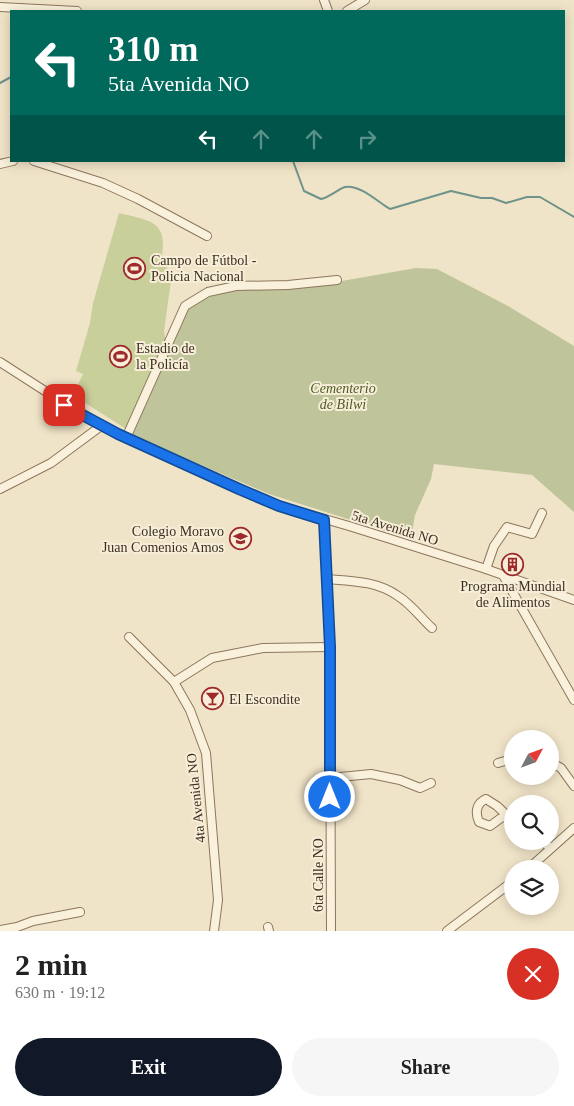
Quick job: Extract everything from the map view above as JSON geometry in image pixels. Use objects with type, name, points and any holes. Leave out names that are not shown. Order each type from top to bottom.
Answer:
[{"type":"street","points":[[349,10],[365,0]]},
{"type":"street","points":[[0,7],[58,10]]},
{"type":"street","points":[[37,162],[103,183],[138,199],[207,236]]},
{"type":"street","points":[[126,438],[185,306],[208,292],[236,286],[288,285],[338,280]]},
{"type":"street","name":"5ta Avenida NO","points":[[0,362],[64,405],[101,426],[263,500],[486,569],[574,600]]},
{"type":"street","points":[[0,489],[52,464],[101,426]]},
{"type":"street","points":[[486,569],[494,546],[508,527],[532,534],[542,513]]},
{"type":"street","name":"6ta Calle NO","points":[[324,520],[330,647],[331,931]]},
{"type":"street","points":[[503,575],[574,700]]},
{"type":"street","points":[[327,578],[369,583],[392,592],[400,597],[432,628]]},
{"type":"street","name":"4ta Avenida NO","points":[[129,637],[174,682],[190,710],[206,753],[218,900],[214,931]]},
{"type":"street","points":[[174,682],[212,658],[263,648],[330,647]]},
{"type":"street","points":[[498,763],[504,761]]},
{"type":"street","points":[[559,767],[574,786]]},
{"type":"street","points":[[330,778],[371,774],[400,780],[420,788],[431,783]]},
{"type":"street","points":[[559,841],[574,828]]},
{"type":"street","points":[[538,860],[549,850]]},
{"type":"street","points":[[447,931],[504,888]]},
{"type":"street","points":[[0,930],[18,929],[33,921],[80,912]]},
{"type":"green space","points":[[119,213],[149,221],[160,230],[163,248],[161,261],[172,274],[164,331],[166,343],[126,429],[73,395],[83,374],[76,371]]},
{"type":"green space","name":"Cementerio de Bilwi","points":[[416,268],[437,269],[508,306],[574,346],[574,512],[532,475],[434,464],[431,479],[415,515],[411,539],[269,494],[131,435],[187,308],[209,297],[236,290],[336,282]]},
{"type":"waterway","points":[[0,83],[10,78]]},
{"type":"waterway","points":[[293,162],[304,191],[321,199],[345,187],[356,188],[390,209],[451,191],[481,198],[492,198],[506,203],[527,197],[540,197],[574,217]]},
{"type":"place","name":"Campo de Fútbol - Policia Nacional","points":[[135,268]]},
{"type":"place","name":"Estadio de la Policía","points":[[120,356]]},
{"type":"place","name":"Colegio Moravo Juan Comenios Amos","points":[[240,539]]},
{"type":"place","name":"Programa Mundial de Alimentos","points":[[513,564]]},
{"type":"place","name":"El Escondite","points":[[213,699]]},
{"type":"route","points":[[64,405],[101,426],[239,489],[279,506],[324,520],[330,647],[330,797]]}]
